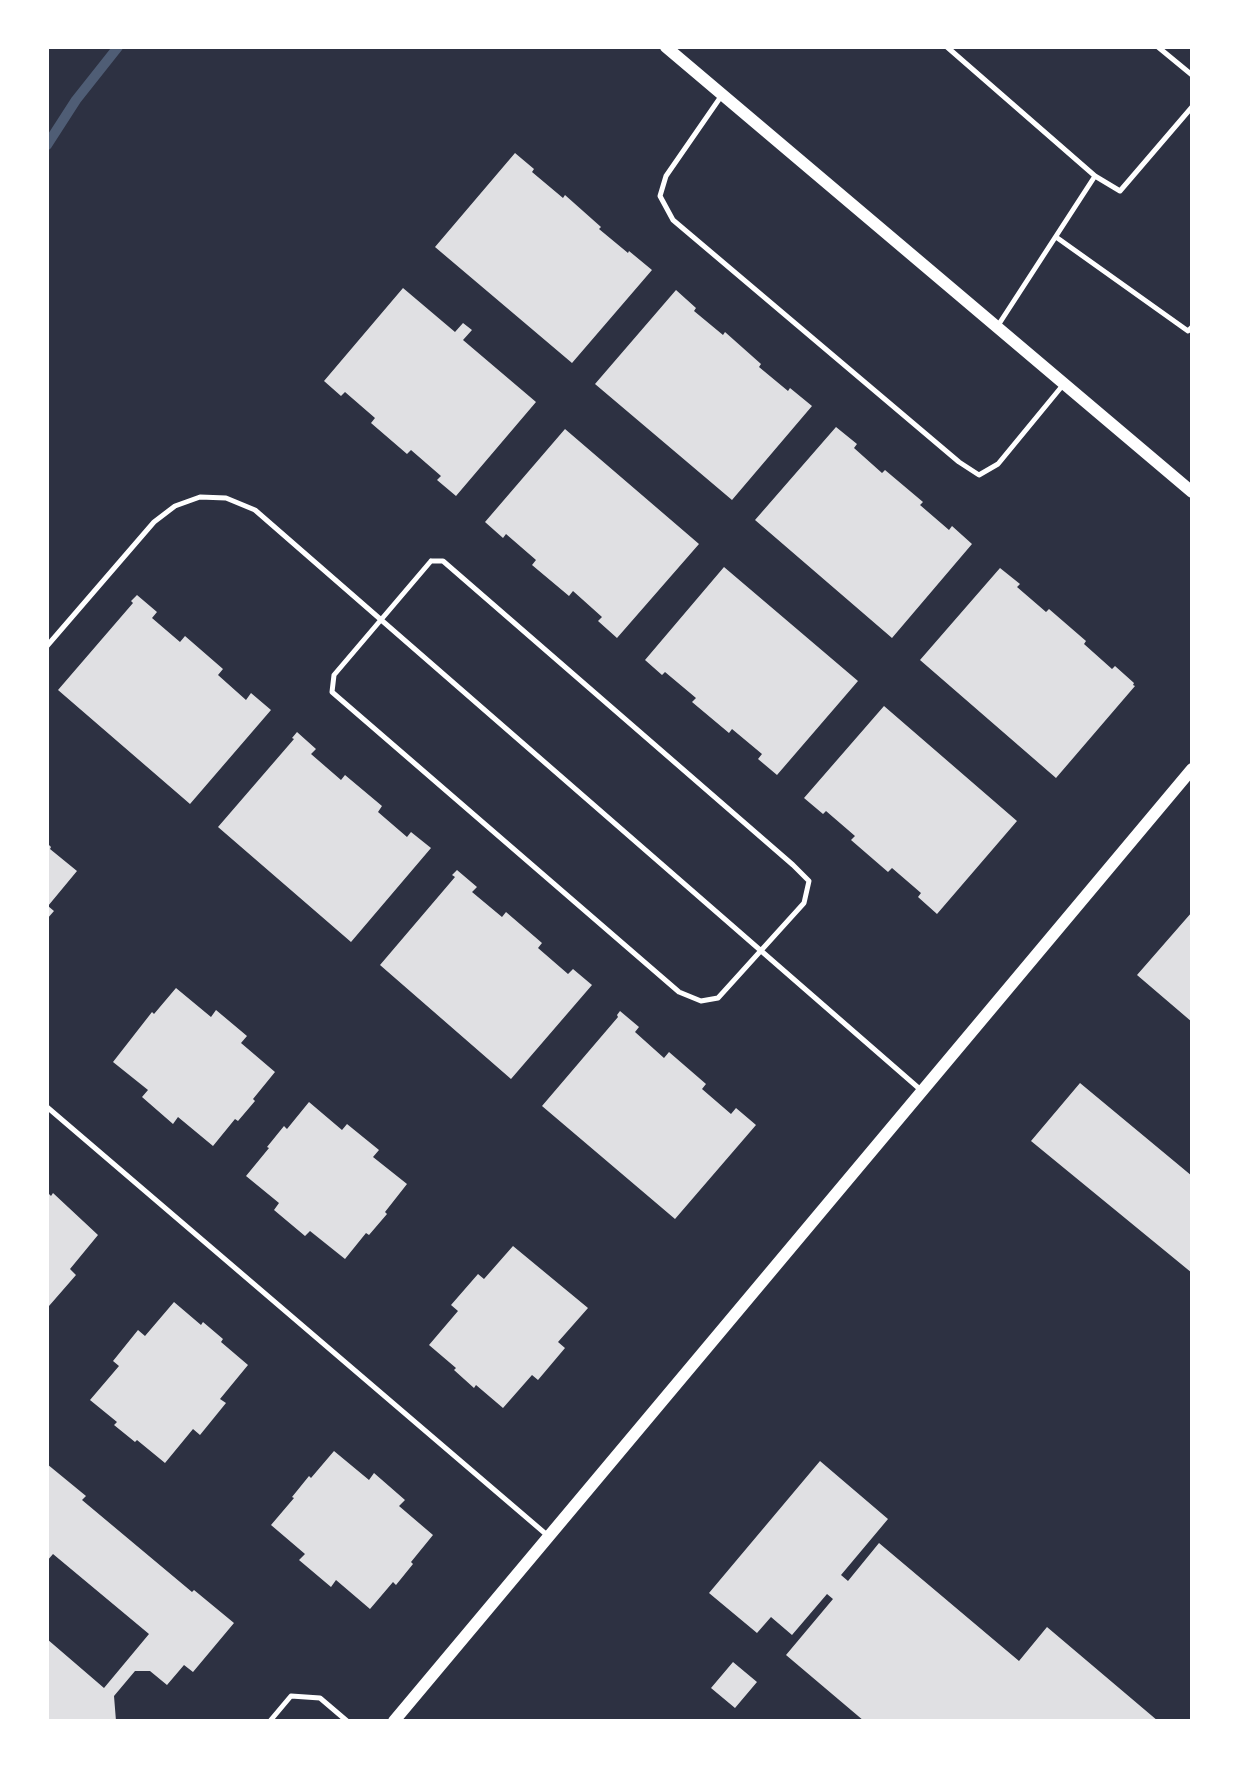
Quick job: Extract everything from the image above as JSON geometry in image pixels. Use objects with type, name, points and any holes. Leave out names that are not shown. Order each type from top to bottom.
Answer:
[{"type":"street","points":[[666,47],[1192,492]]},
{"type":"street","points":[[394,1721],[1192,769]]},
{"type":"lane","points":[[947,47],[1095,176],[1120,191],[1192,107]]},
{"type":"lane","points":[[1158,47],[1192,75]]},
{"type":"lane","points":[[722,94],[666,176],[660,196],[673,220],[937,444],[979,475],[998,464],[1064,384]]},
{"type":"lane","points":[[997,327],[1095,176]]},
{"type":"lane","points":[[1056,237],[1188,331],[1192,327]]},
{"type":"lane","points":[[47,646],[154,522],[175,506],[200,497],[226,498],[255,510],[922,1091]]},
{"type":"lane","points":[[431,561],[443,562],[809,881],[804,903],[760,950],[718,998],[701,1001],[679,992],[332,692],[334,675],[431,561]]},
{"type":"lane","points":[[47,1107],[548,1536]]},
{"type":"lane","points":[[270,1721],[291,1696],[320,1698],[347,1721]]},
{"type":"building","points":[[515,153],[534,169],[532,172],[563,198],[565,195],[601,227],[599,229],[652,270],[572,363],[435,247]]},
{"type":"building","points":[[403,288],[455,332],[463,323],[472,330],[463,340],[536,402],[456,496],[437,480],[441,476],[411,450],[407,454],[371,423],[375,418],[345,392],[341,396],[324,381]]},
{"type":"building","points":[[676,290],[696,308],[694,311],[723,335],[725,332],[761,364],[759,367],[788,391],[790,388],[812,406],[732,500],[595,384]]},
{"type":"building","points":[[836,427],[857,444],[854,448],[882,473],[885,470],[923,502],[920,505],[949,530],[952,526],[972,544],[892,638],[755,520]]},
{"type":"building","points":[[565,429],[699,544],[617,638],[598,621],[602,617],[573,591],[569,596],[532,565],[536,560],[506,534],[503,538],[485,522]]},
{"type":"building","points":[[724,567],[858,681],[777,775],[758,759],[762,754],[732,729],[729,733],[692,702],[696,698],[665,672],[662,675],[645,660]]},
{"type":"building","points":[[1000,568],[1020,584],[1017,587],[1046,612],[1049,609],[1086,641],[1084,644],[1112,669],[1115,666],[1135,686],[1056,778],[920,660]]},
{"type":"building","points":[[137,595],[157,612],[152,618],[180,642],[185,636],[223,669],[218,675],[246,700],[251,693],[271,710],[190,804],[58,690]]},
{"type":"building","points":[[884,706],[1017,821],[937,914],[918,897],[921,893],[892,868],[888,872],[851,840],[855,836],[826,811],[823,814],[804,798]]},
{"type":"building","points":[[297,732],[316,749],[311,754],[341,780],[345,775],[382,806],[378,812],[407,837],[411,832],[431,848],[351,942],[218,827],[294,739],[292,738]]},
{"type":"building","points":[[47,843],[50,849],[77,871],[48,906],[54,911],[47,919]]},
{"type":"building","points":[[457,870],[477,887],[472,892],[502,917],[506,912],[542,943],[538,948],[568,974],[573,969],[592,985],[511,1079],[380,965],[455,877],[452,875]]},
{"type":"building","points":[[1192,912],[1192,1022],[1137,975]]},
{"type":"building","points":[[176,988],[211,1017],[216,1010],[247,1036],[241,1043],[275,1072],[253,1099],[255,1101],[238,1121],[235,1119],[213,1146],[178,1117],[173,1124],[142,1097],[148,1090],[113,1062],[152,1012],[154,1014]]},
{"type":"building","points":[[620,1011],[639,1027],[635,1032],[664,1058],[669,1052],[706,1084],[702,1089],[731,1114],[736,1108],[756,1125],[675,1219],[542,1106],[618,1017]]},
{"type":"building","points":[[1080,1083],[1192,1176],[1192,1273],[1031,1141]]},
{"type":"building","points":[[309,1102],[342,1130],[347,1124],[379,1150],[373,1157],[407,1184],[385,1212],[387,1214],[369,1235],[366,1233],[345,1259],[310,1231],[305,1236],[274,1210],[279,1203],[246,1176],[284,1126],[287,1129]]},
{"type":"building","points":[[47,1192],[51,1196],[53,1193],[98,1235],[70,1269],[76,1275],[49,1306],[47,1304]]},
{"type":"building","points":[[513,1246],[588,1308],[558,1342],[565,1348],[538,1380],[532,1375],[503,1408],[476,1385],[474,1388],[429,1345],[458,1311],[451,1305],[478,1274],[484,1279]]},
{"type":"building","points":[[174,1302],[223,1339],[221,1342],[248,1365],[220,1399],[226,1403],[200,1435],[193,1429],[165,1463],[114,1425],[117,1422],[90,1400],[119,1366],[113,1361],[138,1330],[145,1336]]},
{"type":"building","points":[[334,1451],[369,1480],[374,1473],[405,1500],[399,1506],[433,1535],[396,1585],[393,1582],[370,1609],[336,1580],[331,1587],[299,1560],[305,1554],[271,1525],[309,1476],[311,1478]]},
{"type":"building","points":[[820,1461],[888,1519],[841,1575],[848,1581],[879,1543],[1019,1661],[1047,1627],[1158,1721],[864,1721],[786,1655],[833,1599],[827,1594],[792,1635],[771,1617],[757,1633],[709,1593]]},
{"type":"building","points":[[47,1464],[86,1496],[82,1500],[192,1592],[194,1590],[234,1623],[193,1672],[184,1665],[167,1685],[150,1671],[135,1671],[114,1696],[116,1721],[47,1721],[47,1639],[104,1688],[149,1634],[53,1554],[47,1561]]},
{"type":"building","points":[[733,1662],[757,1682],[735,1708],[711,1688]]},
{"type":"waterway","points":[[47,145],[76,100],[118,47]]}]
